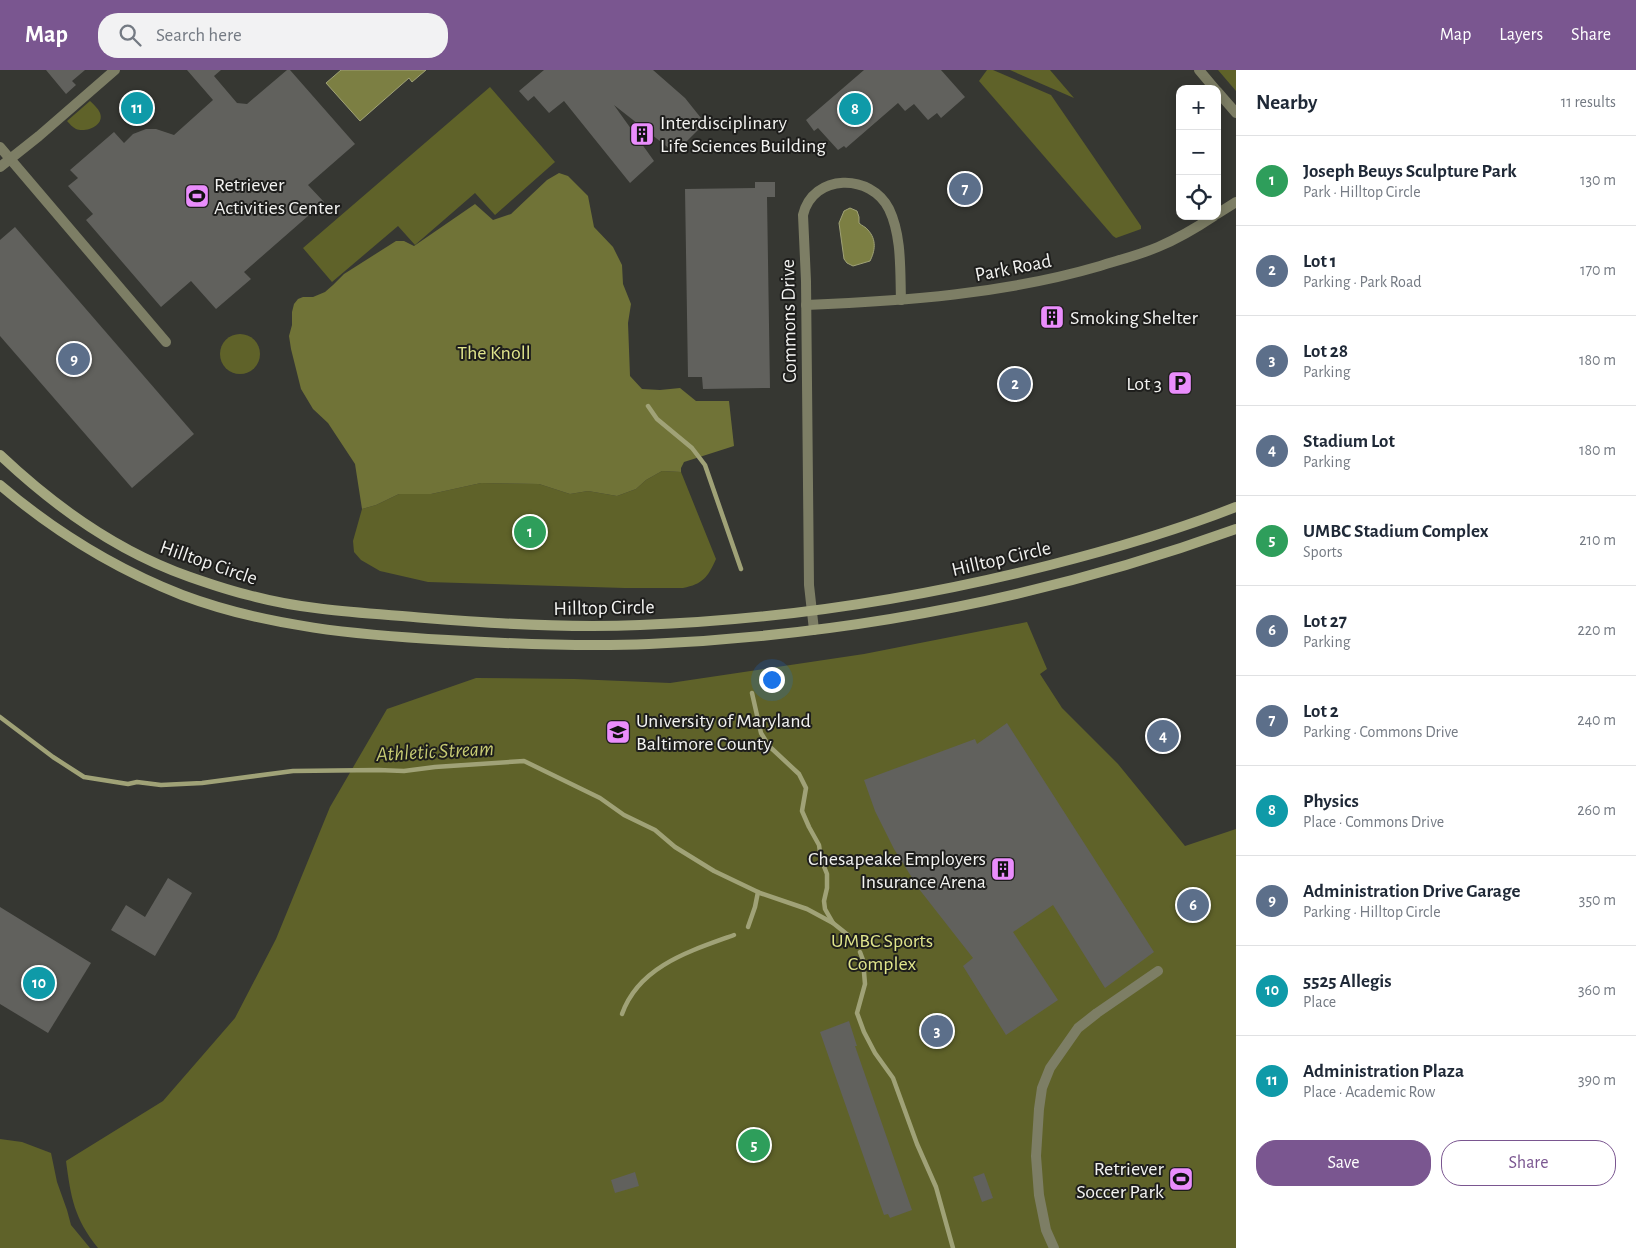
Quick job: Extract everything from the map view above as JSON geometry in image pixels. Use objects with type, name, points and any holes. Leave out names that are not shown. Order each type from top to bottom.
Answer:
[{"type":"street","points":[[0,167],[116,70]]},
{"type":"street","points":[[1199,70],[1212,85]]},
{"type":"street","points":[[1221,96],[1236,113]]},
{"type":"street","points":[[0,147],[166,342]]},
{"type":"street","name":"Commons Drive","points":[[814,630],[809,574],[803,215],[806,205],[824,186],[848,183],[862,186],[877,194],[888,206],[894,221],[899,252],[901,300]]},
{"type":"street","name":"Park Road","points":[[1221,212],[1236,202]]},
{"type":"street","name":"Park Road","points":[[806,305],[901,300],[973,293],[1032,283],[1078,272],[1157,248],[1209,220]]},
{"type":"street","name":"Hilltop Circle","points":[[0,455],[63,509],[97,532],[145,558],[188,576],[261,598],[343,611],[485,623],[574,626],[641,625],[812,611],[904,597],[996,578],[1156,536],[1236,507]]},
{"type":"street","name":"Hilltop Circle","points":[[0,485],[55,528],[136,575],[182,595],[246,615],[340,631],[408,638],[528,644],[589,645],[694,641],[814,630],[909,616],[998,598],[1096,573],[1162,554],[1236,528]]},
{"type":"street","points":[[1054,1248],[1046,1230],[1039,1195],[1037,1166],[1039,1109],[1042,1088],[1050,1068],[1078,1028],[1158,970]]},
{"type":"green space","points":[[987,70],[993,70],[1051,95],[1141,226],[1141,229],[1116,238],[1113,236],[979,81]]},
{"type":"green space","points":[[1010,70],[1050,70],[1074,98]]},
{"type":"green space","points":[[1218,70],[1236,70],[1236,91]]},
{"type":"green space","points":[[490,87],[555,162],[495,215],[475,193],[415,245],[398,226],[332,282],[303,248]]},
{"type":"green space","points":[[90,101],[100,113],[100,122],[89,129],[76,129],[67,121]]},
{"type":"green space","name":"The Knoll","points":[[559,173],[568,176],[588,196],[594,227],[613,247],[622,265],[623,284],[631,304],[628,323],[630,376],[642,389],[680,388],[696,401],[729,401],[734,446],[684,462],[681,472],[662,471],[646,480],[636,489],[617,496],[588,491],[570,494],[539,484],[481,483],[431,494],[399,494],[376,505],[362,509],[355,464],[328,423],[313,409],[301,389],[289,336],[294,304],[303,297],[313,297],[325,292],[344,274],[396,241],[404,241],[414,246],[475,204],[493,220],[511,214],[547,180]]},
{"type":"green space","points":[[240,334],[254,340],[260,354],[254,368],[240,374],[226,368],[220,354],[226,340]]},
{"type":"green space","points":[[662,471],[681,472],[716,559],[704,579],[683,588],[428,582],[380,571],[361,560],[354,552],[353,541],[362,509],[376,505],[399,494],[431,494],[481,483],[539,484],[570,494],[588,491],[617,496],[636,489],[646,480]]},
{"type":"green space","name":"UMBC Sports Complex","points":[[1027,622],[1047,669],[1040,674],[1062,708],[1118,764],[1185,846],[1236,829],[1236,1248],[98,1248],[90,1237],[75,1207],[66,1161],[163,1101],[235,1018],[276,939],[330,807],[387,709],[476,678],[574,679],[670,683],[864,654]]},
{"type":"green space","points":[[0,1139],[22,1142],[51,1153],[57,1182],[71,1225],[90,1248],[0,1248]]},
{"type":"shaded area","points":[[341,70],[426,70],[412,82],[409,78],[360,121],[326,83]]},
{"type":"shaded area","points":[[850,208],[857,211],[859,223],[871,234],[874,246],[870,261],[853,266],[844,259],[839,223],[844,211]]},
{"type":"building","points":[[46,70],[85,70],[72,81],[76,85],[66,94]]},
{"type":"building","name":"Retriever Activities Center","points":[[187,70],[221,70],[214,76],[237,103],[247,104],[287,70],[290,70],[355,144],[308,185],[324,202],[244,272],[251,279],[216,309],[191,281],[161,307],[86,220],[93,214],[68,186],[78,178],[70,170],[114,132],[124,143],[133,134],[146,129],[156,129],[174,135],[213,100]]},
{"type":"building","name":"Interdisciplinary Life Sciences Building","points":[[544,70],[653,70],[685,98],[705,123],[675,153],[614,105],[654,161],[630,183],[564,101],[549,113],[534,96],[528,101],[519,91]]},
{"type":"building","points":[[864,70],[941,70],[965,97],[941,118],[937,113],[928,120],[914,104],[905,111],[898,103],[846,148],[844,146],[838,150],[818,128],[814,131],[806,120]]},
{"type":"building","points":[[755,182],[775,182],[775,197],[767,197],[770,388],[703,389],[702,377],[688,377],[685,189],[755,188]]},
{"type":"building","points":[[15,227],[194,434],[132,488],[0,336],[0,240]]},
{"type":"building","name":"Chesapeake Employers Insurance Arena","points":[[1007,723],[1154,952],[1105,988],[1053,905],[1013,932],[1058,1000],[1006,1035],[963,966],[973,958],[919,889],[894,849],[875,811],[864,780],[975,739],[977,744]]},
{"type":"building","points":[[168,878],[192,893],[155,956],[111,930],[126,905],[145,917]]},
{"type":"building","points":[[0,907],[91,963],[48,1033],[0,1004]]},
{"type":"building","points":[[849,1021],[857,1046],[855,1046],[912,1210],[890,1218],[888,1214],[884,1215],[820,1032]]},
{"type":"building","points":[[635,1172],[639,1186],[615,1193],[611,1180]]},
{"type":"building","points":[[984,1173],[993,1198],[982,1202],[973,1177]]},
{"type":"waterway","points":[[648,406],[657,419],[692,448],[705,465],[741,569]]},
{"type":"waterway","points":[[752,693],[761,733],[769,746],[799,774],[806,788],[802,811],[819,845],[821,859],[827,874],[825,909],[833,923]]},
{"type":"waterway","name":"Athletic Stream","points":[[0,717],[53,757],[84,777],[128,784],[137,782],[161,785],[202,783],[293,771],[404,771],[524,761],[600,798],[624,815],[655,830],[675,847],[714,871],[760,893],[807,909],[833,923],[848,935]]},
{"type":"waterway","points":[[748,927],[758,892]]},
{"type":"waterway","points":[[622,1014],[630,997],[653,972],[684,954],[734,935]]},
{"type":"waterway","points":[[860,952],[863,960],[865,984],[857,1013],[875,1053],[893,1078],[917,1144],[936,1187],[953,1248]]},
{"type":"place","name":"Administration Plaza","points":[[137,108]]},
{"type":"place","name":"Physics","points":[[855,109]]},
{"type":"place","name":"Interdisciplinary Life Sciences Building","points":[[642,134]]},
{"type":"place","name":"Lot 2","points":[[965,189]]},
{"type":"place","name":"Retriever Activities Center","points":[[197,196]]},
{"type":"place","name":"Smoking Shelter","points":[[1052,317]]},
{"type":"place","name":"Administration Drive Garage","points":[[74,359]]},
{"type":"place","name":"Lot 3","points":[[1180,383]]},
{"type":"place","name":"Lot 1","points":[[1015,384]]},
{"type":"place","name":"Joseph Beuys Sculpture Park","points":[[530,532]]},
{"type":"place","name":"University of Maryland Baltimore County","points":[[618,732]]},
{"type":"place","name":"Stadium Lot","points":[[1163,736]]},
{"type":"place","name":"Chesapeake Employers Insurance Arena","points":[[1003,869]]},
{"type":"place","name":"Lot 27","points":[[1193,905]]},
{"type":"place","name":"5525 Allegis","points":[[39,983]]},
{"type":"place","name":"Lot 28","points":[[937,1031]]},
{"type":"place","name":"UMBC Stadium Complex","points":[[754,1145]]},
{"type":"place","name":"Retriever Soccer Park","points":[[1181,1179]]}]
